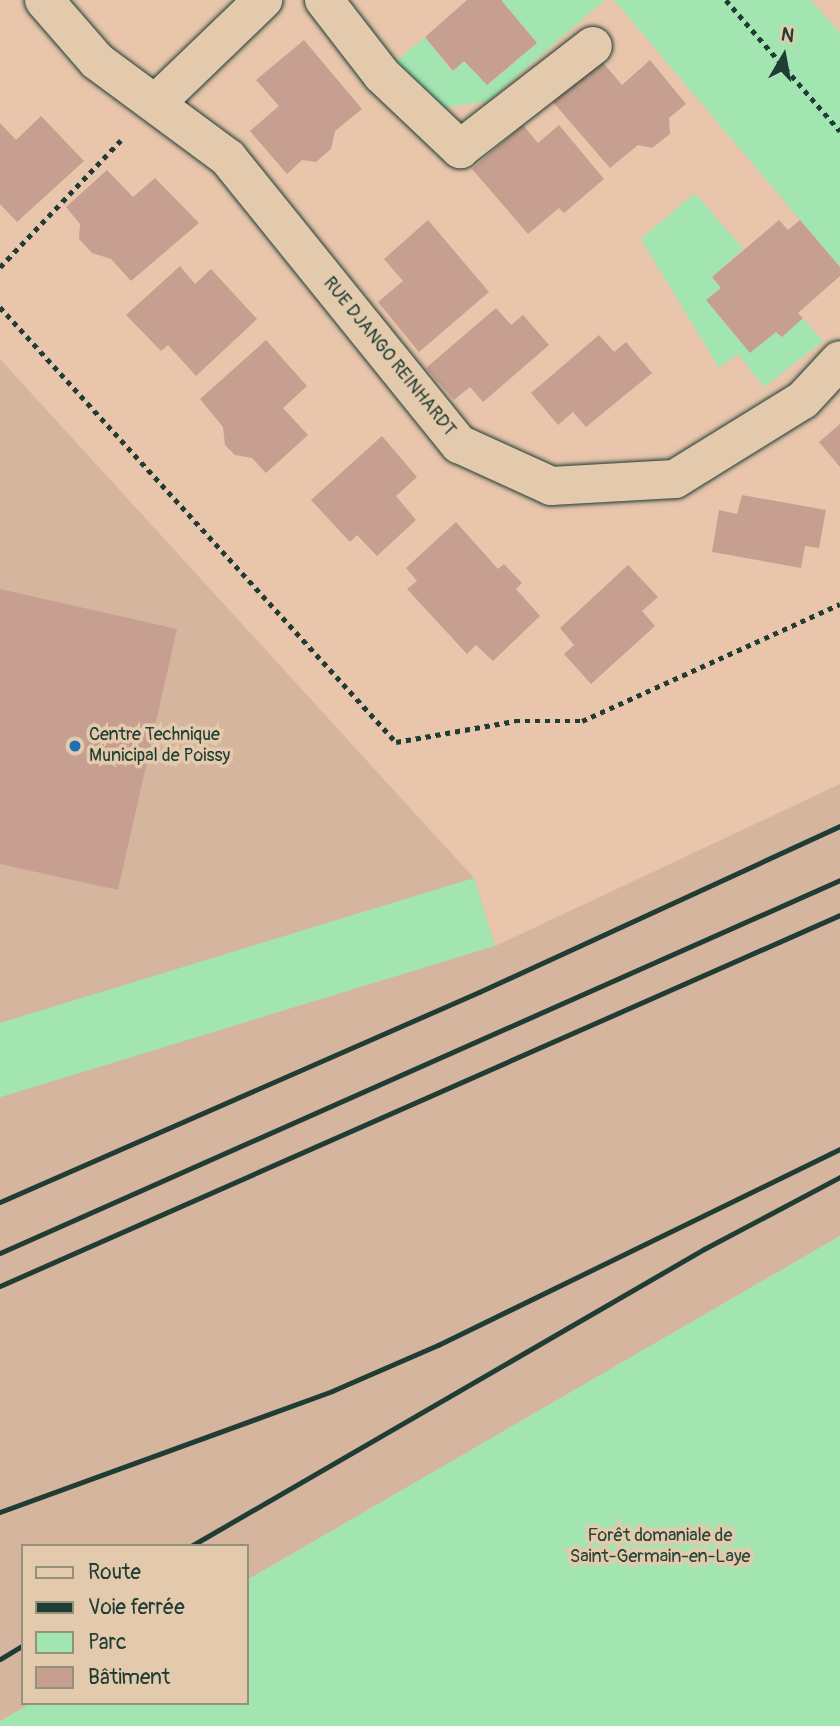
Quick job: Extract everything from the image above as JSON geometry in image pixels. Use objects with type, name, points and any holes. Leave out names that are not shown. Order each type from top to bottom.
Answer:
[{"type":"street","name":"RUE DJANGO REINHARDT","points":[[44,0],[97,61],[228,158],[459,444],[551,486],[675,479],[803,400],[840,360]]},
{"type":"street","points":[[156,103],[263,0]]},
{"type":"street","points":[[324,0],[382,75],[460,149],[593,46]]},
{"type":"path","points":[[726,0],[840,131]]},
{"type":"path","points":[[0,267],[156,103]]},
{"type":"path","points":[[0,307],[396,742],[514,721],[582,721],[840,604]]},
{"type":"shaded area","points":[[0,359],[474,878],[495,946],[840,784],[840,1236],[248,1579],[248,1544],[21,1544],[21,1705],[28,1705],[0,1721]]},
{"type":"green space","points":[[501,0],[605,0],[488,101],[443,108],[388,68],[425,37],[452,71],[464,61],[488,85],[537,43]]},
{"type":"green space","points":[[614,0],[811,0],[840,33],[840,267]]},
{"type":"green space","points":[[695,193],[743,249],[712,277],[721,288],[706,300],[750,352],[776,332],[782,337],[803,318],[823,341],[764,387],[738,354],[719,368],[641,239]]},
{"type":"green space","points":[[474,878],[495,946],[0,1097],[0,1023]]},
{"type":"green space","name":"Forêt domaniale de Saint-Germain-en-Laye","points":[[840,1236],[840,1726],[0,1726],[0,1721],[28,1705],[248,1705],[248,1579]]},
{"type":"building","points":[[467,0],[501,0],[537,43],[487,85],[464,61],[453,71],[425,37]]},
{"type":"building","points":[[304,40],[362,109],[335,131],[331,149],[316,162],[302,160],[287,174],[250,131],[279,106],[256,80]]},
{"type":"building","points":[[600,59],[622,85],[650,60],[686,104],[669,118],[670,134],[652,148],[638,145],[610,168],[552,101]]},
{"type":"building","points":[[41,116],[84,161],[17,222],[0,204],[0,123],[16,140]]},
{"type":"building","points":[[523,125],[538,143],[559,125],[604,179],[564,213],[559,208],[528,234],[472,169]]},
{"type":"building","points":[[107,170],[133,197],[155,178],[199,223],[131,281],[111,259],[92,253],[79,239],[80,224],[66,207]]},
{"type":"building","points":[[428,220],[489,292],[419,352],[378,302],[403,281],[384,259]]},
{"type":"building","points":[[779,220],[788,230],[800,220],[840,267],[840,276],[798,313],[803,318],[782,337],[776,332],[750,353],[706,300],[721,288],[712,277]]},
{"type":"building","points":[[180,266],[195,284],[211,269],[257,319],[196,376],[168,345],[161,351],[126,315]]},
{"type":"building","points":[[496,308],[511,325],[523,315],[549,345],[483,402],[470,387],[454,400],[426,368]]},
{"type":"building","points":[[599,335],[614,352],[626,342],[652,373],[586,427],[573,412],[558,425],[531,393]]},
{"type":"building","points":[[266,340],[307,386],[283,408],[308,435],[266,473],[252,458],[235,455],[225,445],[223,427],[200,399]]},
{"type":"building","points":[[840,424],[840,467],[819,442]]},
{"type":"building","points":[[382,436],[417,477],[396,496],[416,520],[377,556],[357,535],[350,542],[311,500]]},
{"type":"building","points":[[742,495],[826,510],[819,548],[805,546],[801,568],[712,552],[719,510],[737,514]]},
{"type":"building","points":[[456,522],[498,569],[504,564],[522,583],[516,589],[540,616],[493,661],[476,645],[467,654],[407,589],[417,581],[406,568]]},
{"type":"building","points":[[628,565],[658,597],[642,611],[655,626],[591,684],[564,654],[574,645],[560,628]]},
{"type":"building","name":"Centre Technique Municipal de Poissy","points":[[0,589],[177,629],[118,890],[0,864]]},
{"type":"railway","points":[[0,1202],[479,992],[840,826]]},
{"type":"railway","points":[[0,1253],[840,880]]},
{"type":"railway","points":[[0,1286],[840,915]]},
{"type":"railway","points":[[0,1512],[332,1391],[438,1345],[840,1149]]},
{"type":"railway","points":[[194,1544],[704,1249],[840,1177]]},
{"type":"railway","points":[[0,1659],[21,1646]]},
{"type":"place","name":"Centre Technique Municipal de Poissy","points":[[75,746]]}]
